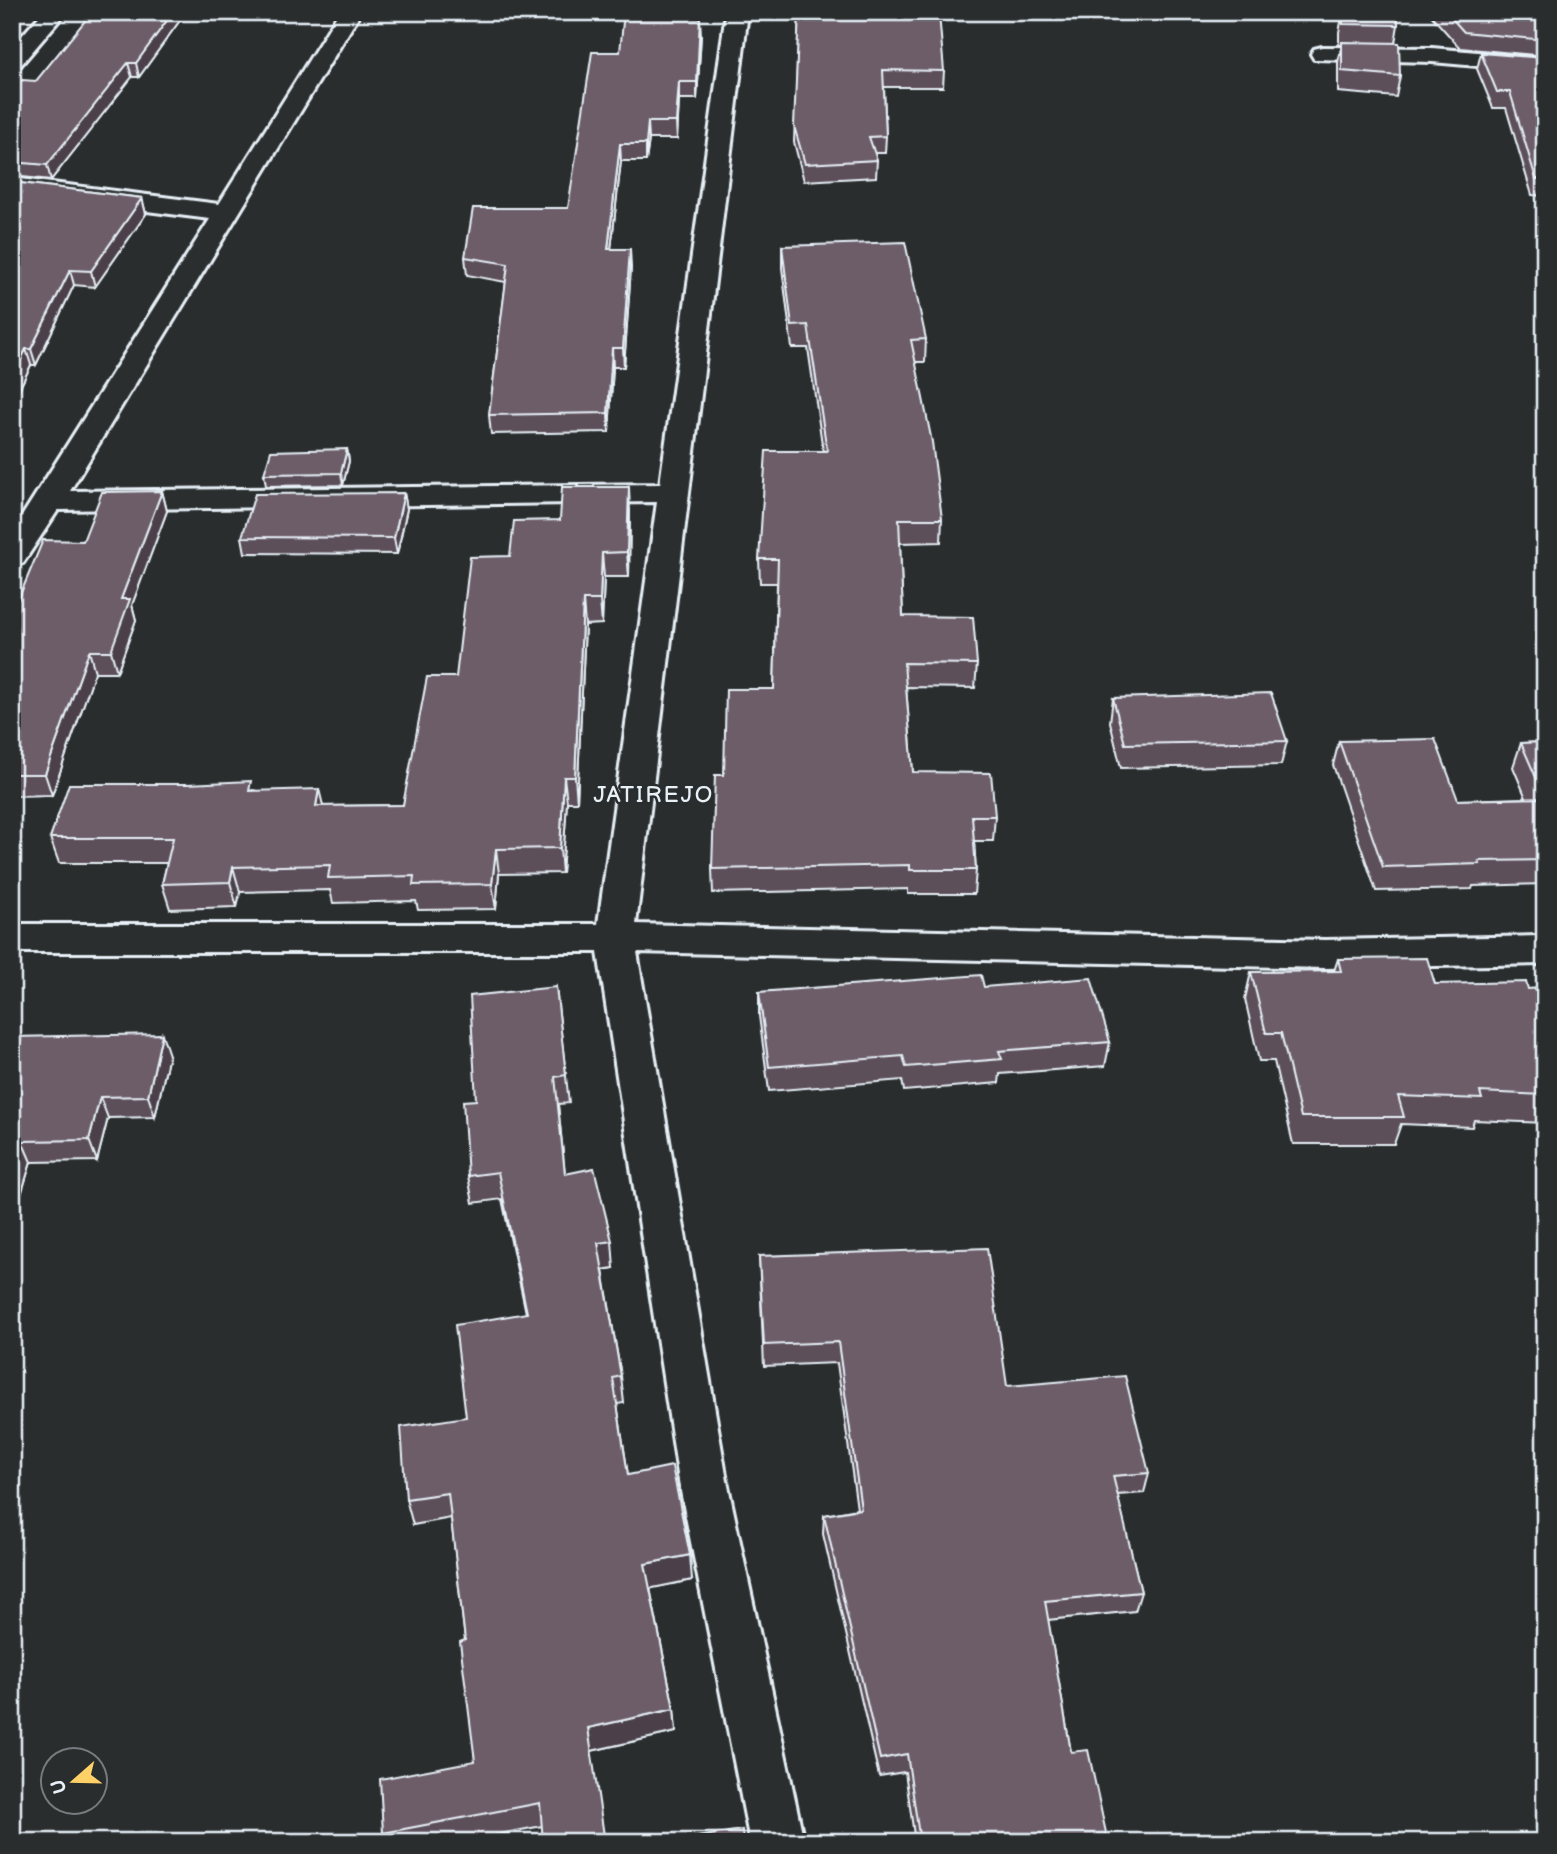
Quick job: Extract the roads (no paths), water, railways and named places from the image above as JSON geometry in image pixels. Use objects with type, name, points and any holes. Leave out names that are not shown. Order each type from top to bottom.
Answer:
[{"type":"street","points":[[12,61],[55,12]]},
{"type":"street","points":[[12,556],[49,501],[350,12]]},
{"type":"street","points":[[737,12],[615,938],[702,1481],[777,1842]]},
{"type":"street","points":[[1322,54],[1432,54],[1545,65]]},
{"type":"street","points":[[12,186],[227,213]]},
{"type":"street","points":[[49,501],[674,494]]},
{"type":"street","points":[[12,938],[615,938],[1325,954],[1545,950]]},
{"type":"district","name":"JATIREJO","points":[[654,794]]}]
